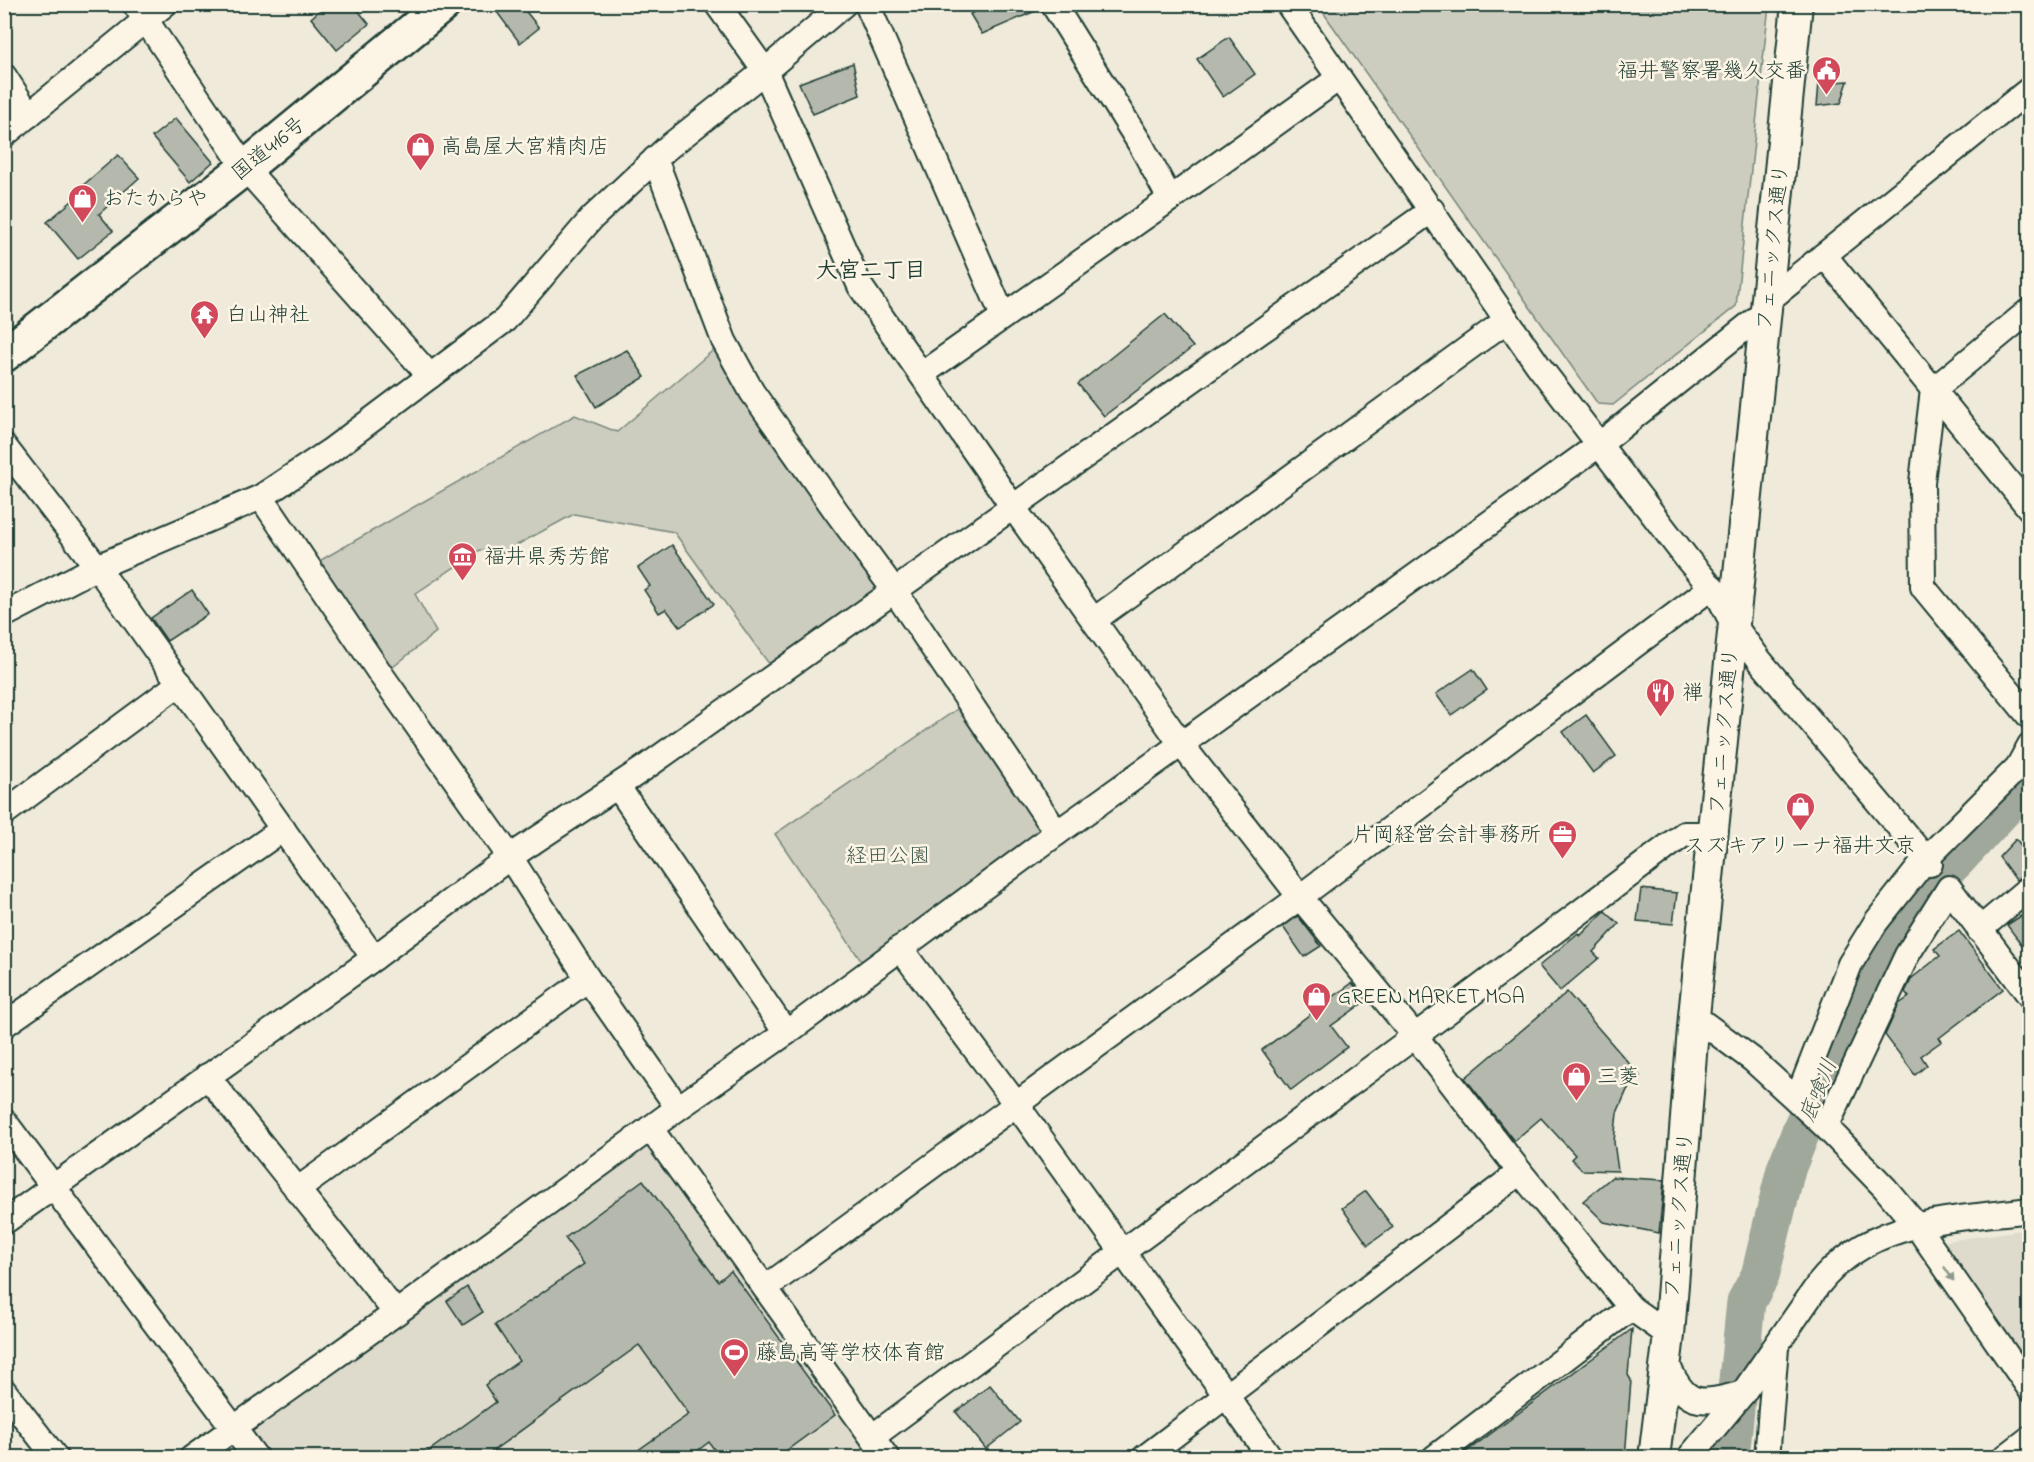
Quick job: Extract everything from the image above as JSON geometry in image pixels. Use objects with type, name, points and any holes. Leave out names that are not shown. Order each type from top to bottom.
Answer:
[{"type":"highway","name":"国道416号","points":[[4,355],[244,168],[444,4]]},
{"type":"main road","name":"フェニックス通り","points":[[1654,1458],[1667,1348],[1694,1016],[1797,4]]},
{"type":"street","points":[[4,135],[29,115],[140,13],[165,4]]},
{"type":"street","points":[[717,4],[765,71],[860,286],[1182,745],[1300,897],[1414,1036],[1520,1172],[1631,1308],[1667,1348],[1674,1380],[1680,1389],[1692,1398],[1707,1401],[1743,1393]]},
{"type":"street","points":[[4,615],[97,567],[261,497],[330,452],[505,320],[592,218],[656,159],[844,4]]},
{"type":"street","points":[[867,4],[1003,316]]},
{"type":"street","points":[[1053,4],[1141,145],[1170,199]]},
{"type":"street","points":[[1288,4],[1538,365],[1688,560],[1712,587],[1733,624],[1761,662],[1928,862]]},
{"type":"street","points":[[140,13],[244,168],[430,376]]},
{"type":"street","points":[[4,76],[29,115]]},
{"type":"street","points":[[921,374],[1339,78]]},
{"type":"street","points":[[192,1458],[650,1128],[786,1033],[1057,833],[1600,444],[1824,255],[2030,89]]},
{"type":"street","points":[[656,159],[724,341],[752,392],[894,590],[1057,833]]},
{"type":"street","points":[[4,1222],[374,958],[510,857],[618,787],[1432,210]]},
{"type":"street","points":[[1824,255],[2028,505]]},
{"type":"street","points":[[2030,310],[1933,390],[1922,482],[1923,587],[2030,717]]},
{"type":"street","points":[[1094,620],[1507,320]]},
{"type":"street","points":[[4,446],[97,567],[374,958]]},
{"type":"street","points":[[261,497],[382,676],[510,857],[588,979],[678,1108]]},
{"type":"street","points":[[765,1288],[1300,897],[1712,587]]},
{"type":"street","points":[[4,813],[180,684]]},
{"type":"street","points":[[1797,1100],[1850,964],[1876,922],[1928,862],[2018,767],[2030,745]]},
{"type":"street","points":[[618,787],[786,1033]]},
{"type":"street","points":[[4,1025],[283,829]]},
{"type":"street","points":[[872,1437],[1684,834],[1713,834]]},
{"type":"street","points":[[1979,930],[2030,887]]},
{"type":"street","points":[[1826,1127],[1907,955],[1949,888],[2030,996]]},
{"type":"street","points":[[900,948],[1016,1104],[1271,1458]]},
{"type":"street","points":[[297,1190],[588,979]]},
{"type":"street","points":[[1694,1016],[1753,1060],[1826,1127],[1885,1188],[1916,1225],[2030,1389]]},
{"type":"street","points":[[207,1076],[396,1313]]},
{"type":"street","points":[[4,1121],[256,1458]]},
{"type":"street","points":[[650,1128],[887,1458]]},
{"type":"street","points":[[1144,1458],[1520,1172]]},
{"type":"street","points":[[1696,1449],[1743,1393],[1818,1285],[1838,1263],[1875,1239],[1902,1228],[2030,1210]]},
{"type":"street","points":[[1434,1458],[1631,1308]]},
{"type":"street","points":[[1767,1458],[1774,1349]]},
{"type":"street","points":[[6,1395],[56,1458]]},
{"type":"street","points":[[2004,1458],[2030,1438]]},
{"type":"shaded area","points":[[651,1143],[877,1457],[269,1458],[251,1433]]},
{"type":"shaded area","points":[[2029,1229],[2029,1363],[1994,1321],[1942,1248],[1947,1241]]},
{"type":"green space","points":[[1318,5],[1769,5],[1736,306],[1613,405],[1598,404]]},
{"type":"green space","points":[[724,341],[891,593],[777,675],[674,532],[574,514],[502,553],[480,550],[415,594],[436,632],[382,676],[300,572],[575,415],[617,432]]},
{"type":"green space","name":"経田公園","points":[[969,701],[1057,833],[868,971],[775,834]]},
{"type":"building","points":[[327,4],[353,4],[369,24],[337,50],[311,18]]},
{"type":"building","points":[[491,4],[520,4],[539,28],[520,43]]},
{"type":"building","points":[[990,4],[1039,4],[1040,9],[982,34],[970,14]]},
{"type":"building","points":[[1229,37],[1255,74],[1223,97],[1197,59]]},
{"type":"building","points":[[853,63],[860,95],[813,114],[799,83]]},
{"type":"building","points":[[1848,81],[1841,103],[1817,106],[1819,83]]},
{"type":"building","points":[[176,118],[213,162],[190,182],[152,137]]},
{"type":"building","points":[[118,155],[139,178],[99,214],[113,231],[78,259],[47,222],[84,191],[81,187]]},
{"type":"building","points":[[1165,314],[1193,347],[1104,416],[1078,384]]},
{"type":"building","points":[[627,350],[645,377],[596,407],[577,375]]},
{"type":"building","points":[[672,545],[714,604],[680,627],[666,609],[659,613],[644,590],[650,586],[638,568]]},
{"type":"building","points":[[192,590],[208,614],[167,641],[151,618]]},
{"type":"building","points":[[1473,669],[1487,690],[1451,715],[1436,694]]},
{"type":"building","points":[[1586,715],[1616,756],[1593,773],[1563,732]]},
{"type":"building","points":[[2016,839],[2030,857],[2030,873],[2016,880],[1999,857]]},
{"type":"building","points":[[1641,889],[1677,893],[1673,924],[1637,921]]},
{"type":"building","points":[[2030,910],[2030,956],[2007,925]]},
{"type":"building","points":[[1605,911],[1619,924],[1593,952],[1599,958],[1560,991],[1539,966],[1578,933],[1580,936]]},
{"type":"building","points":[[1298,916],[1321,946],[1304,957],[1283,927]]},
{"type":"building","points":[[1959,931],[2003,989],[1939,1038],[1942,1041],[1921,1056],[1927,1065],[1915,1075],[1885,1035],[1899,1004],[1909,997],[1905,992],[1912,978],[1940,956],[1934,949]]},
{"type":"building","points":[[1352,983],[1367,1000],[1331,1026],[1347,1047],[1291,1090],[1262,1050]]},
{"type":"building","points":[[1567,992],[1640,1076],[1627,1090],[1617,1113],[1614,1142],[1618,1171],[1582,1170],[1571,1159],[1575,1155],[1541,1118],[1514,1141],[1465,1078]]},
{"type":"building","points":[[1612,1177],[1664,1180],[1659,1233],[1604,1222],[1583,1201]]},
{"type":"building","points":[[643,1180],[718,1281],[731,1271],[835,1415],[776,1458],[720,1458],[709,1442],[688,1458],[627,1458],[689,1414],[639,1345],[483,1458],[419,1458],[496,1402],[485,1385],[519,1361],[495,1325],[584,1264],[565,1238]]},
{"type":"building","points":[[1366,1191],[1393,1227],[1368,1245],[1342,1208]]},
{"type":"building","points":[[467,1287],[483,1312],[463,1325],[447,1301]]},
{"type":"building","points":[[1632,1329],[1625,1458],[1458,1458]]},
{"type":"building","points":[[990,1385],[1020,1422],[986,1449],[956,1412]]},
{"type":"waterway","name":"底喰川","points":[[1730,1458],[1746,1302],[1760,1276],[1786,1169],[1849,1012],[1885,943],[1928,887],[2030,780]]},
{"type":"place","name":"福井警察署幾久交番","points":[[1827,96]]},
{"type":"place","name":"高島屋大宮精肉店","points":[[420,172]]},
{"type":"place","name":"おたからや","points":[[82,224]]},
{"type":"place","name":"白山神社","points":[[205,340]]},
{"type":"place","name":"福井県秀芳館","points":[[463,582]]},
{"type":"place","name":"禅","points":[[1661,718]]},
{"type":"place","name":"スズキアリーナ福井文京","points":[[1800,832]]},
{"type":"place","name":"片岡経営会計事務所","points":[[1562,860]]},
{"type":"place","name":"GREEN MARKET MOA","points":[[1317,1022]]},
{"type":"place","name":"三菱","points":[[1576,1102]]},
{"type":"place","name":"藤島高等学校体育館","points":[[735,1378]]},
{"type":"district","name":"大宮二丁目","points":[[871,269]]}]
